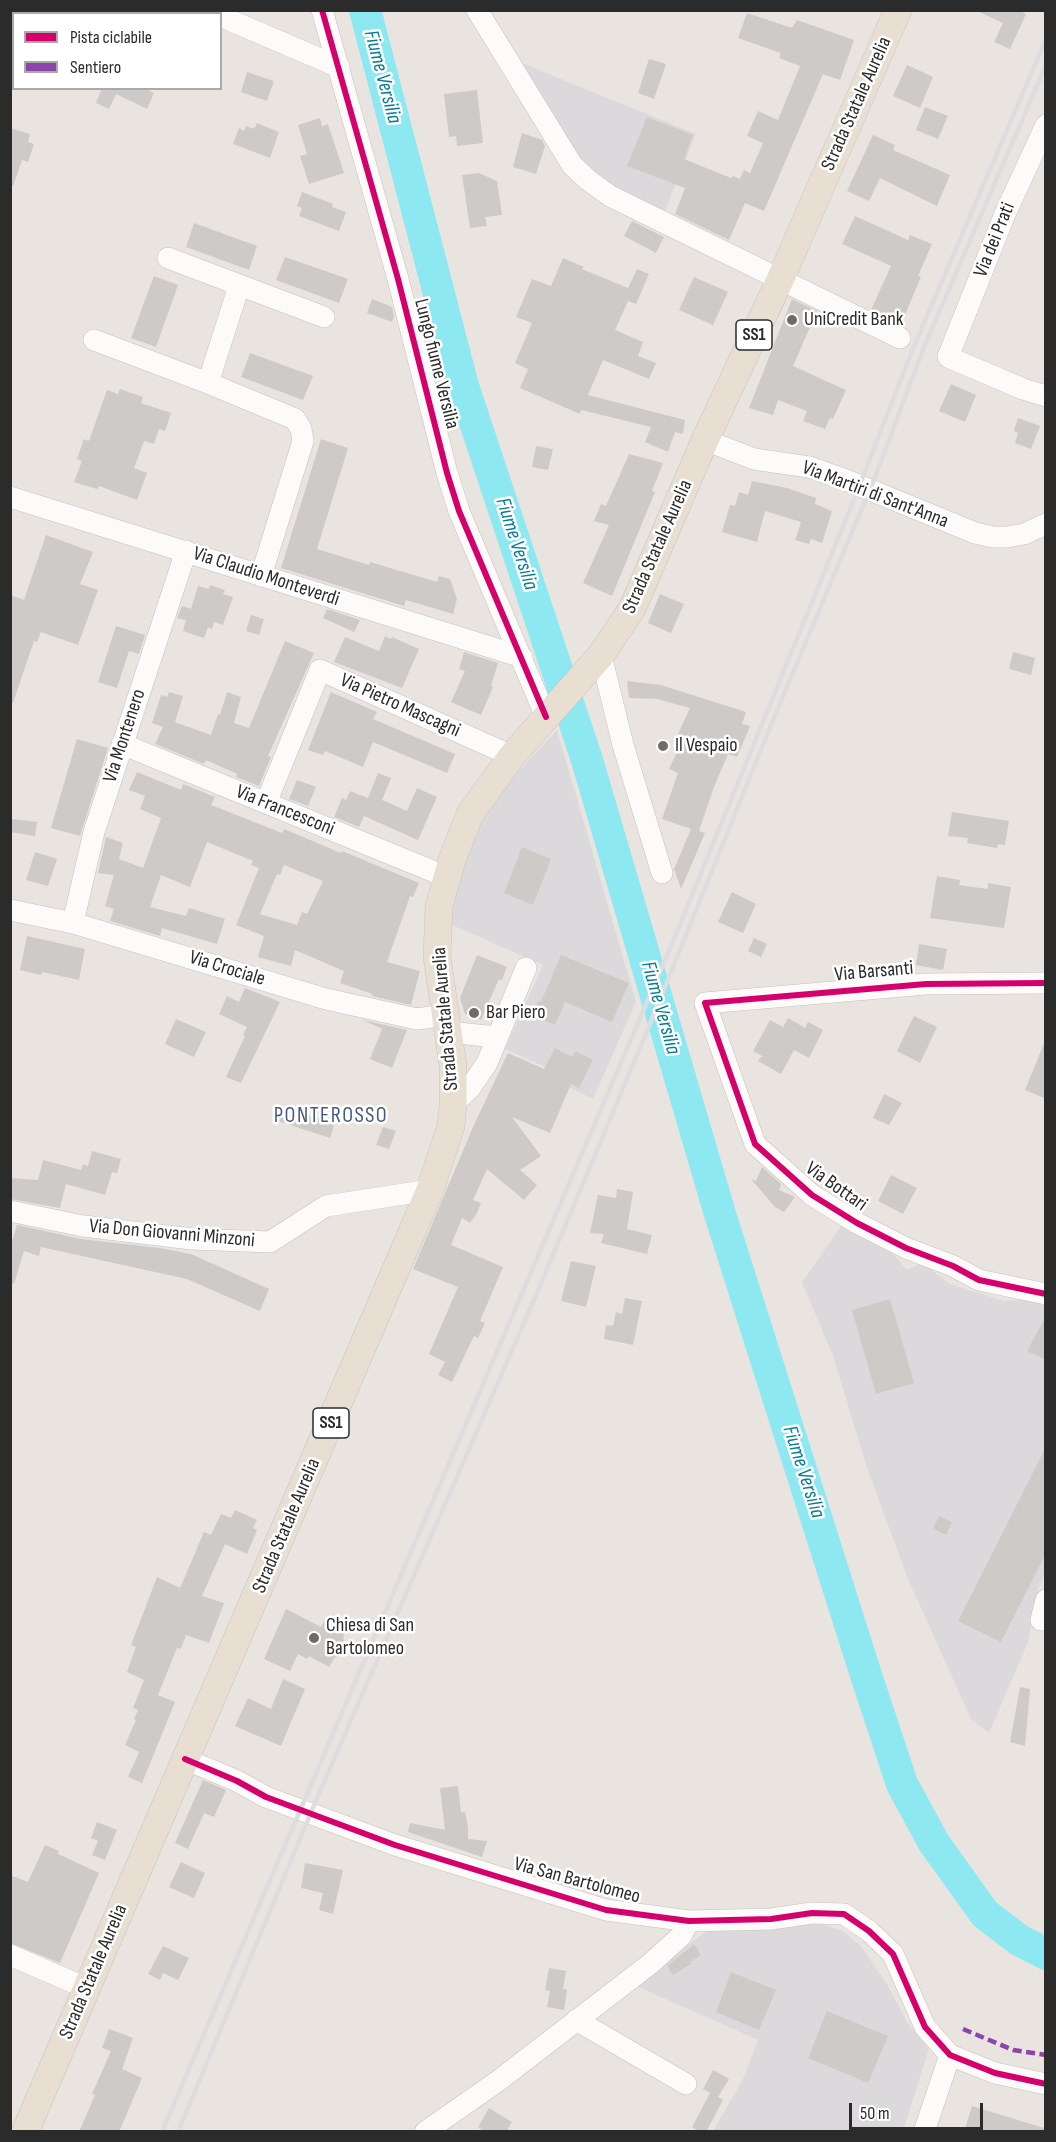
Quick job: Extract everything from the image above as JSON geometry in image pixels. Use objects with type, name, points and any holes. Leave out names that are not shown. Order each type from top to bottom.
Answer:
[{"type":"main road","name":"Strada Statale Aurelia","points":[[25,2132],[430,1190],[451,1126],[453,1104],[453,1066],[437,957],[439,906],[470,814],[512,756],[601,655],[632,609],[705,440],[780,280],[898,10]]},
{"type":"street","name":"Lungo fiume Versilia","points":[[322,10],[398,279],[459,511],[522,657],[550,713]]},
{"type":"street","points":[[477,10],[572,165],[588,180],[610,196],[900,338]]},
{"type":"street","points":[[222,17],[339,67]]},
{"type":"street","name":"Via dei Prati","points":[[1046,125],[1005,214],[948,357],[1023,389],[1046,396]]},
{"type":"street","points":[[168,258],[324,317]]},
{"type":"street","points":[[208,383],[238,286]]},
{"type":"street","points":[[94,340],[295,419],[301,429],[303,441],[261,576]]},
{"type":"street","name":"Via Martiri di Sant'Anna","points":[[705,440],[754,459],[819,470],[975,533],[1007,537],[1024,534],[1046,524]]},
{"type":"street","name":"Via Claudio Monteverdi","points":[[10,497],[522,657]]},
{"type":"street","name":"Via Montenero","points":[[73,923],[94,832],[186,551]]},
{"type":"street","points":[[601,655],[623,745],[662,873]]},
{"type":"street","name":"Via Pietro Mascagni","points":[[266,803],[320,670],[512,756]]},
{"type":"street","name":"Via Francesconi","points":[[122,744],[447,877]]},
{"type":"street","name":"Via Crociale","points":[[10,910],[73,923],[327,999],[498,1037]]},
{"type":"street","points":[[453,1104],[470,1088],[487,1063],[526,968]]},
{"type":"street","name":"Via Barsanti","points":[[705,1003],[926,984],[1046,983]]},
{"type":"street","name":"Via Bottari","points":[[705,1003],[755,1144],[812,1195],[906,1248],[953,1266],[979,1280],[1046,1294]]},
{"type":"street","name":"Via Don Giovanni Minzoni","points":[[10,1211],[83,1227],[192,1239],[270,1242],[326,1206],[430,1190]]},
{"type":"street","name":"Via San Bartolomeo","points":[[185,1759],[237,1781],[273,1800],[395,1845],[606,1910],[645,1917],[689,1921],[771,1919],[812,1913],[844,1914],[869,1931],[892,1954],[925,2027],[950,2055],[995,2073],[1046,2084]]},
{"type":"street","points":[[425,2132],[498,2081],[673,1943],[681,1936],[689,1921]]},
{"type":"street","points":[[10,1955],[86,1988]]},
{"type":"street","points":[[576,2020],[686,2084]]},
{"type":"street","points":[[924,2132],[950,2055]]},
{"type":"shaded area","points":[[517,61],[696,134],[664,213],[624,193],[574,157]]},
{"type":"shaded area","points":[[557,730],[636,1002],[593,1099],[542,1074],[545,1067],[505,1049],[543,965],[450,924],[459,869],[479,825],[512,778]]},
{"type":"shaded area","points":[[844,1222],[887,1247],[907,1270],[922,1263],[950,1284],[1004,1301],[1033,1299],[1045,1306],[1045,1573],[1038,1589],[1028,1642],[989,1733],[971,1719],[908,1579],[867,1468],[833,1356],[802,1282]]},
{"type":"shaded area","points":[[816,1922],[843,1931],[860,1945],[888,1986],[908,2024],[929,2049],[903,2131],[713,2131],[743,2079],[758,2040],[634,1985],[711,1928]]},
{"type":"building","points":[[975,10],[1018,10],[1026,14],[1010,49],[994,42],[1003,23]]},
{"type":"building","points":[[747,13],[792,28],[797,20],[854,40],[840,80],[823,74],[764,211],[745,203],[729,240],[675,214],[685,188],[627,166],[647,117],[693,135],[684,159],[731,178],[733,176],[740,179],[744,170],[750,173],[763,143],[747,136],[758,111],[778,120],[800,66],[779,58],[781,53],[738,38]]},
{"type":"building","points":[[649,59],[666,64],[654,99],[638,93]]},
{"type":"building","points":[[907,65],[933,77],[920,108],[893,96]]},
{"type":"building","points":[[247,72],[274,81],[267,101],[241,92]]},
{"type":"building","points":[[101,90],[148,90],[154,93],[147,109],[116,94],[109,109],[96,103]]},
{"type":"building","points":[[477,90],[483,143],[457,146],[456,136],[449,137],[444,94]]},
{"type":"building","points":[[925,107],[948,116],[938,139],[916,130]]},
{"type":"building","points":[[320,118],[322,126],[328,124],[344,173],[309,184],[300,156],[307,154],[298,125]]},
{"type":"building","points":[[257,123],[279,132],[270,158],[233,144],[239,128],[244,131],[246,126],[254,129]]},
{"type":"building","points":[[10,128],[30,134],[28,142],[34,144],[28,162],[22,160],[13,186],[10,186]]},
{"type":"building","points":[[522,133],[542,140],[545,146],[536,174],[513,167]]},
{"type":"building","points":[[873,135],[895,145],[893,150],[950,175],[937,206],[880,178],[869,201],[847,191]]},
{"type":"building","points":[[479,173],[497,181],[502,215],[485,217],[487,226],[470,228],[462,175]]},
{"type":"building","points":[[302,192],[333,204],[332,207],[346,212],[339,231],[299,216],[302,208],[297,206]]},
{"type":"building","points":[[855,216],[908,240],[910,235],[932,244],[901,324],[871,310],[891,266],[842,244]]},
{"type":"building","points":[[632,221],[664,237],[656,253],[624,236]]},
{"type":"building","points":[[194,223],[257,246],[249,270],[186,247]]},
{"type":"building","points":[[285,257],[348,279],[339,303],[276,280]]},
{"type":"building","points":[[563,258],[584,267],[582,269],[628,288],[637,269],[649,274],[636,304],[628,301],[615,330],[643,342],[638,356],[656,363],[649,379],[603,360],[588,395],[685,420],[683,434],[675,432],[668,452],[645,442],[651,427],[581,410],[580,414],[520,388],[528,369],[515,363],[532,323],[516,317],[532,279],[551,286]]},
{"type":"building","points":[[154,276],[178,285],[156,347],[131,338]]},
{"type":"building","points":[[694,277],[728,292],[713,325],[679,310]]},
{"type":"building","points":[[372,299],[392,307],[394,316],[392,322],[367,313]]},
{"type":"building","points":[[792,299],[817,311],[793,366],[846,390],[833,419],[830,418],[825,429],[803,421],[807,411],[778,400],[773,415],[749,408]]},
{"type":"building","points":[[250,353],[313,376],[303,400],[241,377]]},
{"type":"building","points":[[951,384],[976,395],[965,422],[939,411]]},
{"type":"building","points":[[120,389],[143,397],[141,403],[171,413],[165,431],[159,429],[154,444],[144,441],[134,468],[147,473],[137,500],[99,486],[97,489],[74,482],[82,461],[77,459],[84,439],[89,441],[107,390],[118,394]]},
{"type":"building","points":[[1018,418],[1040,426],[1031,449],[1015,443],[1018,433],[1014,431]]},
{"type":"building","points":[[321,439],[348,448],[317,549],[437,582],[439,576],[450,579],[457,599],[453,614],[406,600],[404,606],[281,568]]},
{"type":"building","points":[[536,446],[553,449],[548,470],[532,467]]},
{"type":"building","points":[[629,454],[663,463],[652,491],[655,492],[612,596],[583,583],[609,525],[594,521],[601,504],[606,506]]},
{"type":"building","points":[[752,481],[787,488],[816,498],[815,504],[832,511],[822,543],[811,539],[809,544],[795,540],[801,522],[765,511],[757,542],[722,532],[730,505],[735,506],[739,492],[748,495]]},
{"type":"building","points":[[46,535],[93,552],[80,584],[98,590],[78,645],[41,632],[37,642],[34,641],[13,703],[10,702],[10,595],[24,600]]},
{"type":"building","points":[[210,585],[225,590],[223,594],[233,597],[223,625],[214,622],[212,629],[208,627],[204,638],[183,631],[186,620],[177,618],[182,606],[191,609],[198,586],[209,589]]},
{"type":"building","points":[[660,594],[684,604],[671,633],[648,623]]},
{"type":"building","points":[[327,609],[360,620],[354,632],[323,618]]},
{"type":"building","points":[[251,615],[264,619],[259,635],[246,631]]},
{"type":"building","points":[[116,626],[145,635],[139,654],[129,651],[117,688],[98,682]]},
{"type":"building","points":[[385,636],[419,649],[402,688],[334,662],[345,637],[379,651]]},
{"type":"building","points":[[285,641],[314,653],[268,756],[271,757],[259,786],[236,777],[237,774],[206,760],[204,764],[155,744],[163,727],[152,723],[161,695],[167,697],[169,692],[183,696],[175,722],[211,735],[227,692],[241,697],[234,723],[249,728]]},
{"type":"building","points":[[464,652],[498,663],[491,686],[493,687],[481,715],[451,702],[465,671],[459,669]]},
{"type":"building","points":[[1013,652],[1035,658],[1031,675],[1009,669]]},
{"type":"building","points":[[627,681],[661,685],[746,712],[742,724],[750,726],[737,757],[728,754],[714,787],[699,831],[705,833],[681,889],[674,869],[691,829],[662,819],[678,773],[669,769],[684,737],[678,734],[690,708],[657,699],[629,698]]},
{"type":"building","points":[[331,692],[377,712],[373,719],[455,754],[447,773],[373,742],[363,767],[325,751],[323,755],[308,750]]},
{"type":"building","points":[[77,739],[108,748],[80,836],[51,828]]},
{"type":"building","points":[[137,772],[181,790],[183,784],[215,797],[211,805],[282,833],[284,829],[419,883],[413,897],[410,896],[387,962],[420,971],[411,1005],[372,996],[373,994],[340,983],[344,971],[295,950],[291,966],[258,957],[264,936],[236,925],[259,868],[251,865],[253,861],[207,842],[190,887],[161,875],[150,907],[186,916],[189,908],[225,919],[217,944],[162,928],[160,936],[110,921],[114,909],[105,906],[114,875],[98,873],[106,837],[123,843],[119,859],[143,868],[161,818],[140,809],[145,796],[129,790]],"holes":[[[284,865],[323,881],[307,914],[302,912],[297,925],[260,914],[277,874],[280,875]]]},
{"type":"building","points":[[378,773],[391,778],[382,800],[407,811],[417,788],[437,797],[418,840],[364,816],[359,827],[334,817],[342,798],[346,800],[350,791],[368,798]]},
{"type":"building","points":[[297,780],[316,787],[308,806],[289,799]]},
{"type":"building","points":[[952,812],[1009,821],[1005,845],[998,844],[997,848],[967,843],[968,838],[948,836]]},
{"type":"building","points":[[12,819],[37,822],[35,836],[10,832]]},
{"type":"building","points":[[522,847],[551,859],[533,905],[504,893]]},
{"type":"building","points":[[35,852],[57,859],[48,886],[26,880]]},
{"type":"building","points":[[937,876],[960,880],[959,885],[988,889],[988,883],[1011,887],[1004,928],[930,918]]},
{"type":"building","points":[[732,892],[756,904],[743,933],[718,922]]},
{"type":"building","points":[[27,936],[85,949],[79,980],[20,970]]},
{"type":"building","points":[[754,938],[767,944],[761,957],[748,951]]},
{"type":"building","points":[[919,944],[947,949],[943,970],[916,965]]},
{"type":"building","points":[[477,955],[507,967],[502,980],[499,979],[481,1020],[465,1014],[460,998]]},
{"type":"building","points":[[561,955],[629,983],[612,1022],[565,1002],[555,1025],[532,1015],[538,1001],[541,1002]]},
{"type":"building","points":[[245,988],[280,1002],[241,1083],[226,1077],[247,1027],[219,1014],[227,996],[239,1002]]},
{"type":"building","points":[[914,1016],[937,1027],[920,1063],[897,1051]]},
{"type":"building","points":[[788,1018],[805,1028],[808,1022],[823,1030],[809,1058],[794,1050],[781,1074],[758,1061],[762,1056],[753,1051],[770,1020],[783,1027]]},
{"type":"building","points":[[176,1019],[206,1032],[194,1057],[165,1044]]},
{"type":"building","points":[[363,1020],[407,1030],[392,1068],[370,1059],[382,1029]]},
{"type":"building","points":[[1046,1041],[1046,1099],[1025,1090]]},
{"type":"building","points":[[555,1048],[572,1057],[575,1051],[593,1060],[579,1088],[571,1084],[550,1133],[512,1117],[541,1156],[520,1170],[537,1185],[524,1200],[487,1169],[473,1200],[481,1203],[476,1215],[470,1223],[462,1218],[451,1245],[503,1267],[480,1321],[485,1323],[478,1338],[474,1336],[452,1382],[438,1375],[445,1362],[429,1354],[458,1287],[413,1269],[473,1127],[508,1053],[544,1069]]},
{"type":"building","points":[[884,1094],[902,1103],[889,1125],[873,1118]]},
{"type":"building","points":[[282,1107],[319,1119],[321,1114],[336,1119],[330,1138],[278,1121]]},
{"type":"building","points":[[383,1127],[396,1131],[389,1149],[376,1145]]},
{"type":"building","points":[[92,1151],[121,1159],[117,1173],[112,1172],[105,1195],[66,1184],[60,1208],[10,1199],[10,1178],[38,1180],[43,1160],[81,1170],[83,1164],[88,1166]]},
{"type":"building","points":[[762,1167],[781,1184],[779,1190],[795,1197],[784,1212],[775,1207],[751,1179],[756,1181]]},
{"type":"building","points":[[891,1175],[917,1188],[903,1214],[878,1201]]},
{"type":"building","points":[[617,1189],[633,1192],[627,1229],[652,1235],[647,1254],[601,1243],[604,1234],[590,1233],[598,1195],[616,1198]]},
{"type":"building","points":[[17,1225],[81,1239],[191,1254],[269,1289],[260,1311],[187,1279],[41,1247],[39,1256],[24,1251],[14,1284],[10,1283],[10,1238],[13,1239]]},
{"type":"building","points":[[571,1261],[596,1266],[586,1307],[561,1301]]},
{"type":"building","points":[[625,1298],[642,1301],[633,1345],[604,1339],[606,1325],[613,1326],[616,1312],[622,1314]]},
{"type":"building","points":[[890,1299],[914,1383],[876,1394],[852,1310]]},
{"type":"building","points":[[1046,1316],[1046,1360],[1027,1351]]},
{"type":"building","points":[[1046,1447],[1046,1553],[1001,1642],[958,1621]]},
{"type":"building","points":[[235,1510],[257,1520],[253,1528],[257,1530],[247,1554],[225,1544],[202,1596],[224,1603],[209,1643],[186,1635],[181,1649],[177,1648],[158,1695],[175,1702],[142,1783],[128,1777],[139,1752],[125,1745],[136,1720],[134,1719],[138,1710],[133,1708],[144,1680],[127,1672],[136,1647],[131,1645],[157,1577],[180,1588],[204,1532],[211,1535],[221,1514],[231,1518]]},
{"type":"building","points":[[939,1516],[952,1522],[946,1535],[933,1529]]},
{"type":"building","name":"Chiesa di San Bartolomeo","points":[[286,1609],[321,1627],[325,1619],[346,1630],[343,1637],[344,1651],[340,1656],[335,1657],[329,1667],[309,1656],[307,1659],[298,1654],[290,1671],[264,1659]]},
{"type":"building","points":[[283,1679],[305,1689],[281,1746],[235,1726],[248,1698],[271,1709]]},
{"type":"building","points":[[1020,1687],[1030,1689],[1025,1746],[1010,1742]]},
{"type":"building","points":[[203,1780],[226,1790],[214,1817],[204,1813],[188,1849],[175,1843]]},
{"type":"building","points":[[458,1786],[461,1812],[465,1812],[468,1827],[468,1839],[487,1841],[482,1857],[408,1832],[410,1823],[445,1830],[440,1788]]},
{"type":"building","points":[[97,1822],[117,1830],[105,1860],[92,1855],[98,1841],[91,1838]]},
{"type":"building","points":[[45,1845],[59,1851],[58,1854],[99,1873],[60,1963],[10,1943],[10,1875],[28,1882]]},
{"type":"building","points":[[181,1862],[205,1873],[194,1898],[169,1887]]},
{"type":"building","points":[[305,1863],[343,1870],[333,1914],[319,1910],[323,1893],[301,1888]]},
{"type":"building","points":[[694,1944],[701,1955],[673,1975],[667,1966]]},
{"type":"building","points":[[163,1946],[189,1958],[178,1980],[163,1973],[160,1980],[148,1974]]},
{"type":"building","points":[[549,1968],[566,1971],[563,1989],[567,1989],[564,2010],[547,2007],[550,1991],[545,1990]]},
{"type":"building","points":[[731,1972],[776,1990],[759,2030],[716,2012]]},
{"type":"building","points":[[827,2011],[888,2036],[868,2083],[808,2058]]},
{"type":"building","points":[[109,2029],[133,2038],[122,2069],[142,2078],[119,2132],[79,2132],[95,2095],[92,2094],[111,2051],[102,2048]]},
{"type":"building","points":[[713,2070],[729,2079],[718,2097],[723,2100],[706,2132],[700,2132],[692,2127],[710,2093],[703,2089]]},
{"type":"building","points":[[972,2106],[1044,2128],[1044,2132],[964,2132]]},
{"type":"building","points":[[489,2108],[512,2122],[506,2132],[485,2132],[478,2127]]},
{"type":"waterway","name":"Fiume Versilia","points":[[365,10],[463,386],[587,760],[720,1214],[902,1784],[934,1843],[985,1914],[1019,1940],[1046,1954]]},
{"type":"railway","points":[[162,2132],[674,939],[855,497],[912,351],[1046,39]]},
{"type":"railway","points":[[178,2132],[315,1803],[537,1293],[645,1036],[876,475],[924,347],[1046,65]]},
{"type":"marked path","points":[[963,2029],[1013,2050],[1046,2055]]},
{"type":"cycle path","points":[[322,10],[398,279],[447,473],[459,511],[546,717]]},
{"type":"cycle path","points":[[1046,983],[926,984],[705,1003],[755,1144],[812,1195],[857,1223],[906,1248],[953,1266],[979,1280],[1046,1294]]},
{"type":"cycle path","points":[[185,1759],[237,1781],[266,1797],[395,1845],[606,1910],[689,1921],[771,1919],[812,1913],[844,1914],[869,1931],[893,1954],[925,2027],[950,2055],[995,2073],[1046,2084]]},
{"type":"place","name":"UniCredit Bank","points":[[792,320]]},
{"type":"place","name":"Il Vespaio","points":[[663,746]]},
{"type":"place","name":"Bar Piero","points":[[474,1013]]},
{"type":"place","name":"Chiesa di San Bartolomeo","points":[[314,1638]]},
{"type":"district","name":"PONTEROSSO","points":[[331,1116]]}]
